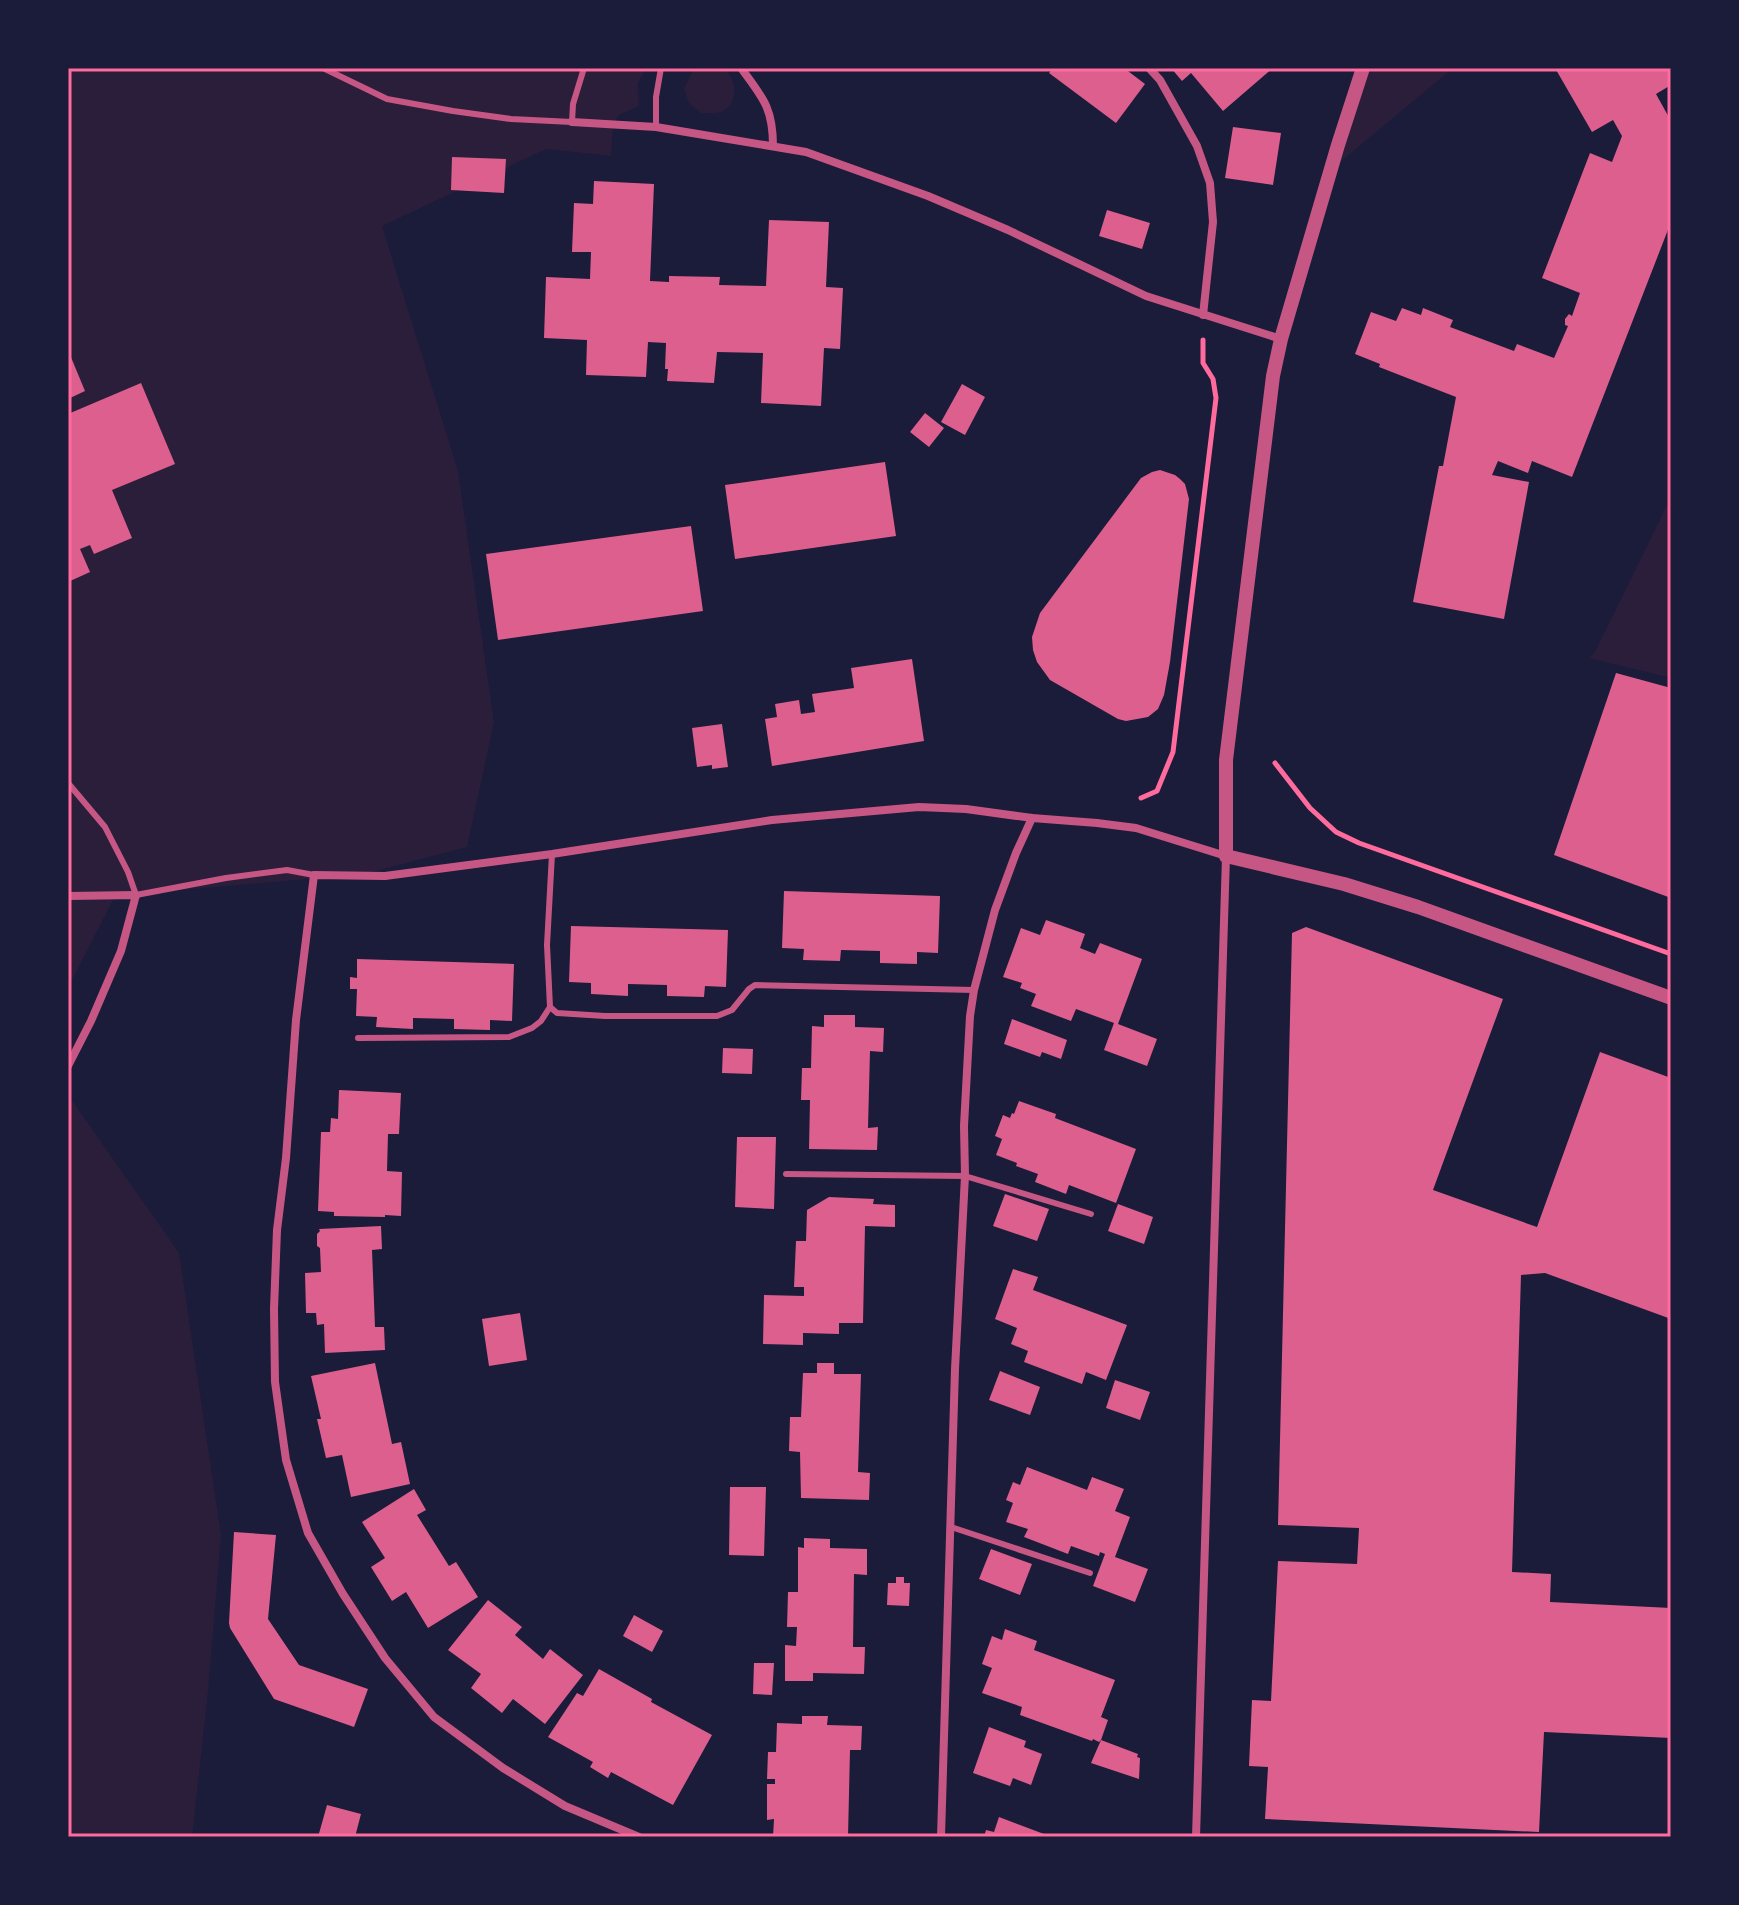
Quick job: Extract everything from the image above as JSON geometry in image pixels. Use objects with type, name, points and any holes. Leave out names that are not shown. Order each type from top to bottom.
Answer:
[{"type":"street","points":[[741,68],[769,112],[773,123],[773,146]]},
{"type":"street","points":[[1149,68],[1160,80],[1197,146],[1210,183],[1213,222],[1203,315]]},
{"type":"street","points":[[1196,1837],[1226,856],[1226,760],[1273,376],[1281,339],[1363,68]]},
{"type":"street","points":[[572,122],[656,127],[806,152],[928,196],[1008,230],[1146,296],[1281,339]]},
{"type":"street","points":[[639,1837],[565,1806],[503,1768],[434,1717],[385,1658],[308,1533],[286,1460],[275,1382],[274,1309],[277,1230],[286,1158],[296,1020],[314,875],[385,876],[772,820],[867,810],[919,807],[966,809],[1136,828],[1226,856],[1344,884],[1418,907],[1671,998]]},
{"type":"street","points":[[941,1837],[970,1016],[995,910],[1032,818]]},
{"type":"street","points":[[68,896],[136,895],[121,951],[68,1066]]},
{"type":"lane","points":[[323,68],[387,99],[511,119],[572,122],[573,104],[584,68]]},
{"type":"lane","points":[[656,127],[656,97],[661,68]]},
{"type":"lane","points":[[68,783],[105,827],[136,895],[287,870],[314,875]]},
{"type":"lane","points":[[358,1038],[509,1037],[541,1021],[550,1007],[547,945],[552,854]]},
{"type":"lane","points":[[550,1007],[557,1013],[605,1016],[717,1016],[732,1010],[755,985],[974,990]]},
{"type":"lane","points":[[786,1174],[965,1176],[1091,1214]]},
{"type":"lane","points":[[951,1527],[1090,1573]]},
{"type":"path","points":[[1141,798],[1157,791],[1173,752],[1216,398],[1213,379],[1203,363],[1203,315]]},
{"type":"path","points":[[1275,763],[1310,808],[1336,832],[1359,843],[1671,954]]},
{"type":"shaded area","points":[[68,68],[646,68],[638,83],[639,106],[619,115],[613,125],[611,156],[546,149],[382,226],[458,471],[494,722],[467,847],[364,874],[115,896],[68,988]]},
{"type":"shaded area","points":[[697,68],[724,68],[732,79],[734,98],[719,113],[701,113],[689,103],[684,89]]},
{"type":"shaded area","points":[[1368,68],[1453,68],[1328,172]]},
{"type":"shaded area","points":[[1671,497],[1671,678],[1589,658],[1595,652]]},
{"type":"shaded area","points":[[68,1095],[179,1253],[221,1535],[192,1837],[68,1837]]},
{"type":"building","points":[[1053,68],[1124,68],[1145,84],[1116,123],[1049,73]]},
{"type":"building","points":[[1171,68],[1273,68],[1223,111],[1191,73],[1182,81]]},
{"type":"building","points":[[1555,68],[1671,68],[1671,85],[1656,94],[1671,121],[1671,222],[1572,477],[1532,461],[1528,473],[1498,461],[1492,475],[1529,482],[1504,619],[1413,602],[1439,466],[1443,466],[1456,397],[1379,367],[1380,364],[1355,354],[1371,312],[1396,321],[1402,308],[1421,315],[1423,308],[1453,320],[1450,327],[1514,351],[1517,344],[1554,358],[1568,326],[1565,319],[1569,314],[1572,316],[1580,293],[1542,278],[1590,153],[1612,162],[1622,136],[1613,120],[1592,132]]},
{"type":"building","points":[[1233,127],[1281,133],[1273,185],[1225,178]]},
{"type":"building","points":[[452,157],[506,159],[504,193],[451,190]]},
{"type":"building","points":[[594,181],[654,184],[650,281],[669,282],[669,276],[720,277],[719,285],[766,286],[769,220],[829,222],[826,287],[843,288],[840,349],[824,348],[821,406],[761,403],[763,353],[717,352],[714,383],[667,381],[666,343],[648,342],[646,377],[586,375],[587,340],[544,338],[546,277],[590,279],[591,252],[572,252],[574,203],[593,204]]},
{"type":"building","points":[[1107,210],[1150,223],[1142,249],[1099,236]]},
{"type":"building","points":[[68,350],[85,391],[68,399]]},
{"type":"building","points":[[141,383],[175,464],[112,490],[132,538],[94,554],[90,545],[80,549],[90,572],[68,582],[68,414]]},
{"type":"building","points":[[962,384],[985,397],[965,435],[941,422]]},
{"type":"building","points":[[925,413],[944,428],[929,447],[910,432]]},
{"type":"building","points":[[885,462],[896,536],[735,559],[725,485]]},
{"type":"building","points":[[1160,470],[1175,475],[1185,484],[1189,499],[1170,662],[1158,709],[1148,717],[1126,721],[1050,680],[1037,662],[1032,637],[1040,613],[1141,478]]},
{"type":"building","points":[[691,526],[703,611],[498,640],[486,554]]},
{"type":"building","points":[[912,659],[924,741],[772,766],[765,719],[777,717],[775,704],[799,700],[801,714],[815,712],[812,694],[854,688],[851,668]]},
{"type":"building","points":[[1616,673],[1671,688],[1671,898],[1554,855]]},
{"type":"building","points":[[722,724],[728,767],[697,767],[692,728]]},
{"type":"building","points":[[784,891],[940,896],[938,953],[917,952],[917,964],[880,963],[880,951],[841,950],[840,961],[803,960],[804,949],[782,948]]},
{"type":"building","points":[[1046,920],[1085,934],[1080,948],[1095,954],[1100,943],[1142,959],[1118,1024],[1157,1039],[1147,1066],[1104,1050],[1114,1023],[1076,1009],[1071,1021],[1031,1006],[1036,994],[1020,988],[1022,983],[1003,977],[1021,928],[1040,935]]},
{"type":"building","points":[[571,926],[728,930],[726,987],[705,986],[704,997],[667,996],[667,985],[628,984],[628,996],[591,994],[591,983],[569,982]]},
{"type":"building","points":[[1306,927],[1503,999],[1433,1190],[1537,1227],[1600,1052],[1671,1078],[1671,1319],[1545,1273],[1521,1275],[1512,1572],[1551,1574],[1550,1602],[1671,1608],[1671,1738],[1544,1732],[1539,1832],[1265,1819],[1268,1767],[1249,1766],[1252,1700],[1271,1701],[1278,1561],[1357,1564],[1359,1528],[1278,1525],[1292,933]]},
{"type":"building","points":[[357,959],[514,964],[512,1021],[490,1020],[490,1030],[454,1029],[454,1019],[413,1018],[413,1029],[376,1027],[377,1017],[356,1016],[357,989],[350,989],[350,977],[357,978]]},
{"type":"building","points":[[824,1015],[855,1015],[855,1027],[884,1028],[883,1052],[870,1051],[868,1128],[878,1127],[877,1150],[809,1149],[810,1100],[801,1100],[802,1068],[811,1068],[812,1026],[824,1027]]},
{"type":"building","points":[[1012,1019],[1067,1040],[1061,1059],[1042,1052],[1040,1057],[1004,1044]]},
{"type":"building","points":[[723,1048],[753,1049],[752,1074],[722,1073]]},
{"type":"building","points":[[339,1090],[401,1093],[399,1134],[388,1134],[387,1171],[402,1172],[401,1216],[334,1216],[334,1212],[318,1211],[321,1132],[330,1132],[331,1118],[338,1119]]},
{"type":"building","points":[[1019,1101],[1136,1149],[1116,1203],[1069,1185],[1066,1194],[1035,1182],[1038,1174],[996,1155],[1002,1139],[995,1136],[1003,1115],[1010,1118]]},
{"type":"building","points":[[737,1137],[776,1137],[774,1209],[735,1207]]},
{"type":"building","points":[[1005,1194],[1049,1209],[1037,1241],[993,1226]]},
{"type":"building","points":[[829,1197],[874,1199],[873,1204],[895,1205],[895,1227],[865,1226],[863,1323],[839,1323],[839,1334],[803,1333],[803,1345],[763,1344],[764,1295],[804,1296],[804,1287],[794,1287],[796,1241],[806,1241],[807,1210]]},
{"type":"building","points":[[1118,1204],[1153,1217],[1144,1244],[1108,1231]]},
{"type":"building","points":[[381,1226],[382,1249],[372,1250],[375,1327],[384,1327],[385,1350],[325,1353],[324,1324],[317,1325],[316,1313],[306,1313],[305,1273],[321,1272],[320,1248],[317,1246],[319,1229]]},
{"type":"building","points":[[1013,1269],[1038,1277],[1033,1290],[1127,1325],[1106,1380],[1086,1372],[1082,1384],[1024,1362],[1028,1351],[1011,1344],[1017,1328],[995,1319]]},
{"type":"building","points":[[520,1313],[527,1360],[489,1366],[482,1319]]},
{"type":"building","points":[[375,1363],[392,1444],[401,1442],[410,1484],[351,1497],[342,1455],[326,1458],[311,1376]]},
{"type":"building","points":[[817,1363],[834,1363],[834,1374],[861,1374],[858,1472],[870,1473],[869,1500],[801,1498],[800,1452],[789,1451],[790,1417],[801,1417],[803,1373],[817,1373]]},
{"type":"building","points":[[1000,1371],[1040,1387],[1030,1415],[989,1400]]},
{"type":"building","points":[[1115,1380],[1150,1392],[1140,1420],[1106,1408]]},
{"type":"building","points":[[1027,1467],[1087,1490],[1092,1477],[1124,1489],[1115,1511],[1130,1517],[1115,1557],[1148,1569],[1135,1602],[1093,1586],[1105,1554],[1100,1552],[1099,1556],[1071,1546],[1068,1554],[1024,1537],[1028,1529],[1006,1522],[1013,1503],[1006,1500],[1013,1482],[1020,1485]]},
{"type":"building","points":[[730,1487],[766,1487],[764,1556],[729,1555]]},
{"type":"building","points":[[414,1489],[426,1510],[417,1515],[449,1566],[456,1562],[478,1597],[428,1628],[406,1592],[392,1601],[371,1567],[385,1558],[362,1522]]},
{"type":"building","points":[[234,1532],[276,1535],[268,1619],[299,1665],[368,1689],[354,1727],[274,1699],[230,1628]]},
{"type":"building","points":[[804,1538],[830,1539],[830,1548],[867,1549],[867,1575],[854,1574],[853,1647],[865,1647],[864,1674],[813,1673],[813,1681],[785,1681],[785,1645],[796,1646],[797,1627],[787,1627],[788,1592],[798,1592],[798,1547],[804,1548]]},
{"type":"building","points":[[991,1549],[1032,1564],[1020,1595],[979,1579]]},
{"type":"building","points":[[896,1577],[904,1577],[904,1583],[910,1583],[909,1606],[887,1605],[888,1583],[896,1583]]},
{"type":"building","points":[[488,1600],[522,1627],[515,1635],[543,1659],[550,1649],[583,1675],[545,1724],[513,1699],[502,1713],[471,1688],[481,1674],[448,1650]]},
{"type":"building","points":[[634,1615],[663,1631],[652,1652],[623,1636]]},
{"type":"building","points":[[1005,1629],[1037,1641],[1034,1650],[1115,1680],[1101,1717],[1108,1720],[1099,1742],[1020,1715],[1022,1707],[982,1693],[992,1668],[982,1664],[992,1636],[1002,1640]]},
{"type":"building","points":[[754,1663],[774,1663],[772,1695],[753,1694]]},
{"type":"building","points":[[599,1669],[712,1735],[673,1805],[611,1772],[608,1778],[590,1767],[593,1762],[548,1737],[577,1693],[583,1696]]},
{"type":"building","points":[[802,1716],[828,1716],[827,1725],[862,1726],[861,1750],[850,1750],[848,1837],[773,1837],[774,1819],[767,1820],[767,1784],[775,1784],[775,1779],[767,1779],[768,1752],[776,1752],[777,1723],[802,1724]]},
{"type":"building","points":[[989,1727],[1026,1741],[1024,1747],[1042,1754],[1031,1785],[1013,1778],[1010,1786],[973,1773]]},
{"type":"building","points":[[1101,1740],[1138,1754],[1139,1779],[1091,1763]]},
{"type":"building","points":[[327,1805],[361,1814],[355,1837],[318,1837]]},
{"type":"building","points":[[999,1817],[1052,1837],[984,1837],[986,1830],[994,1832]]}]
